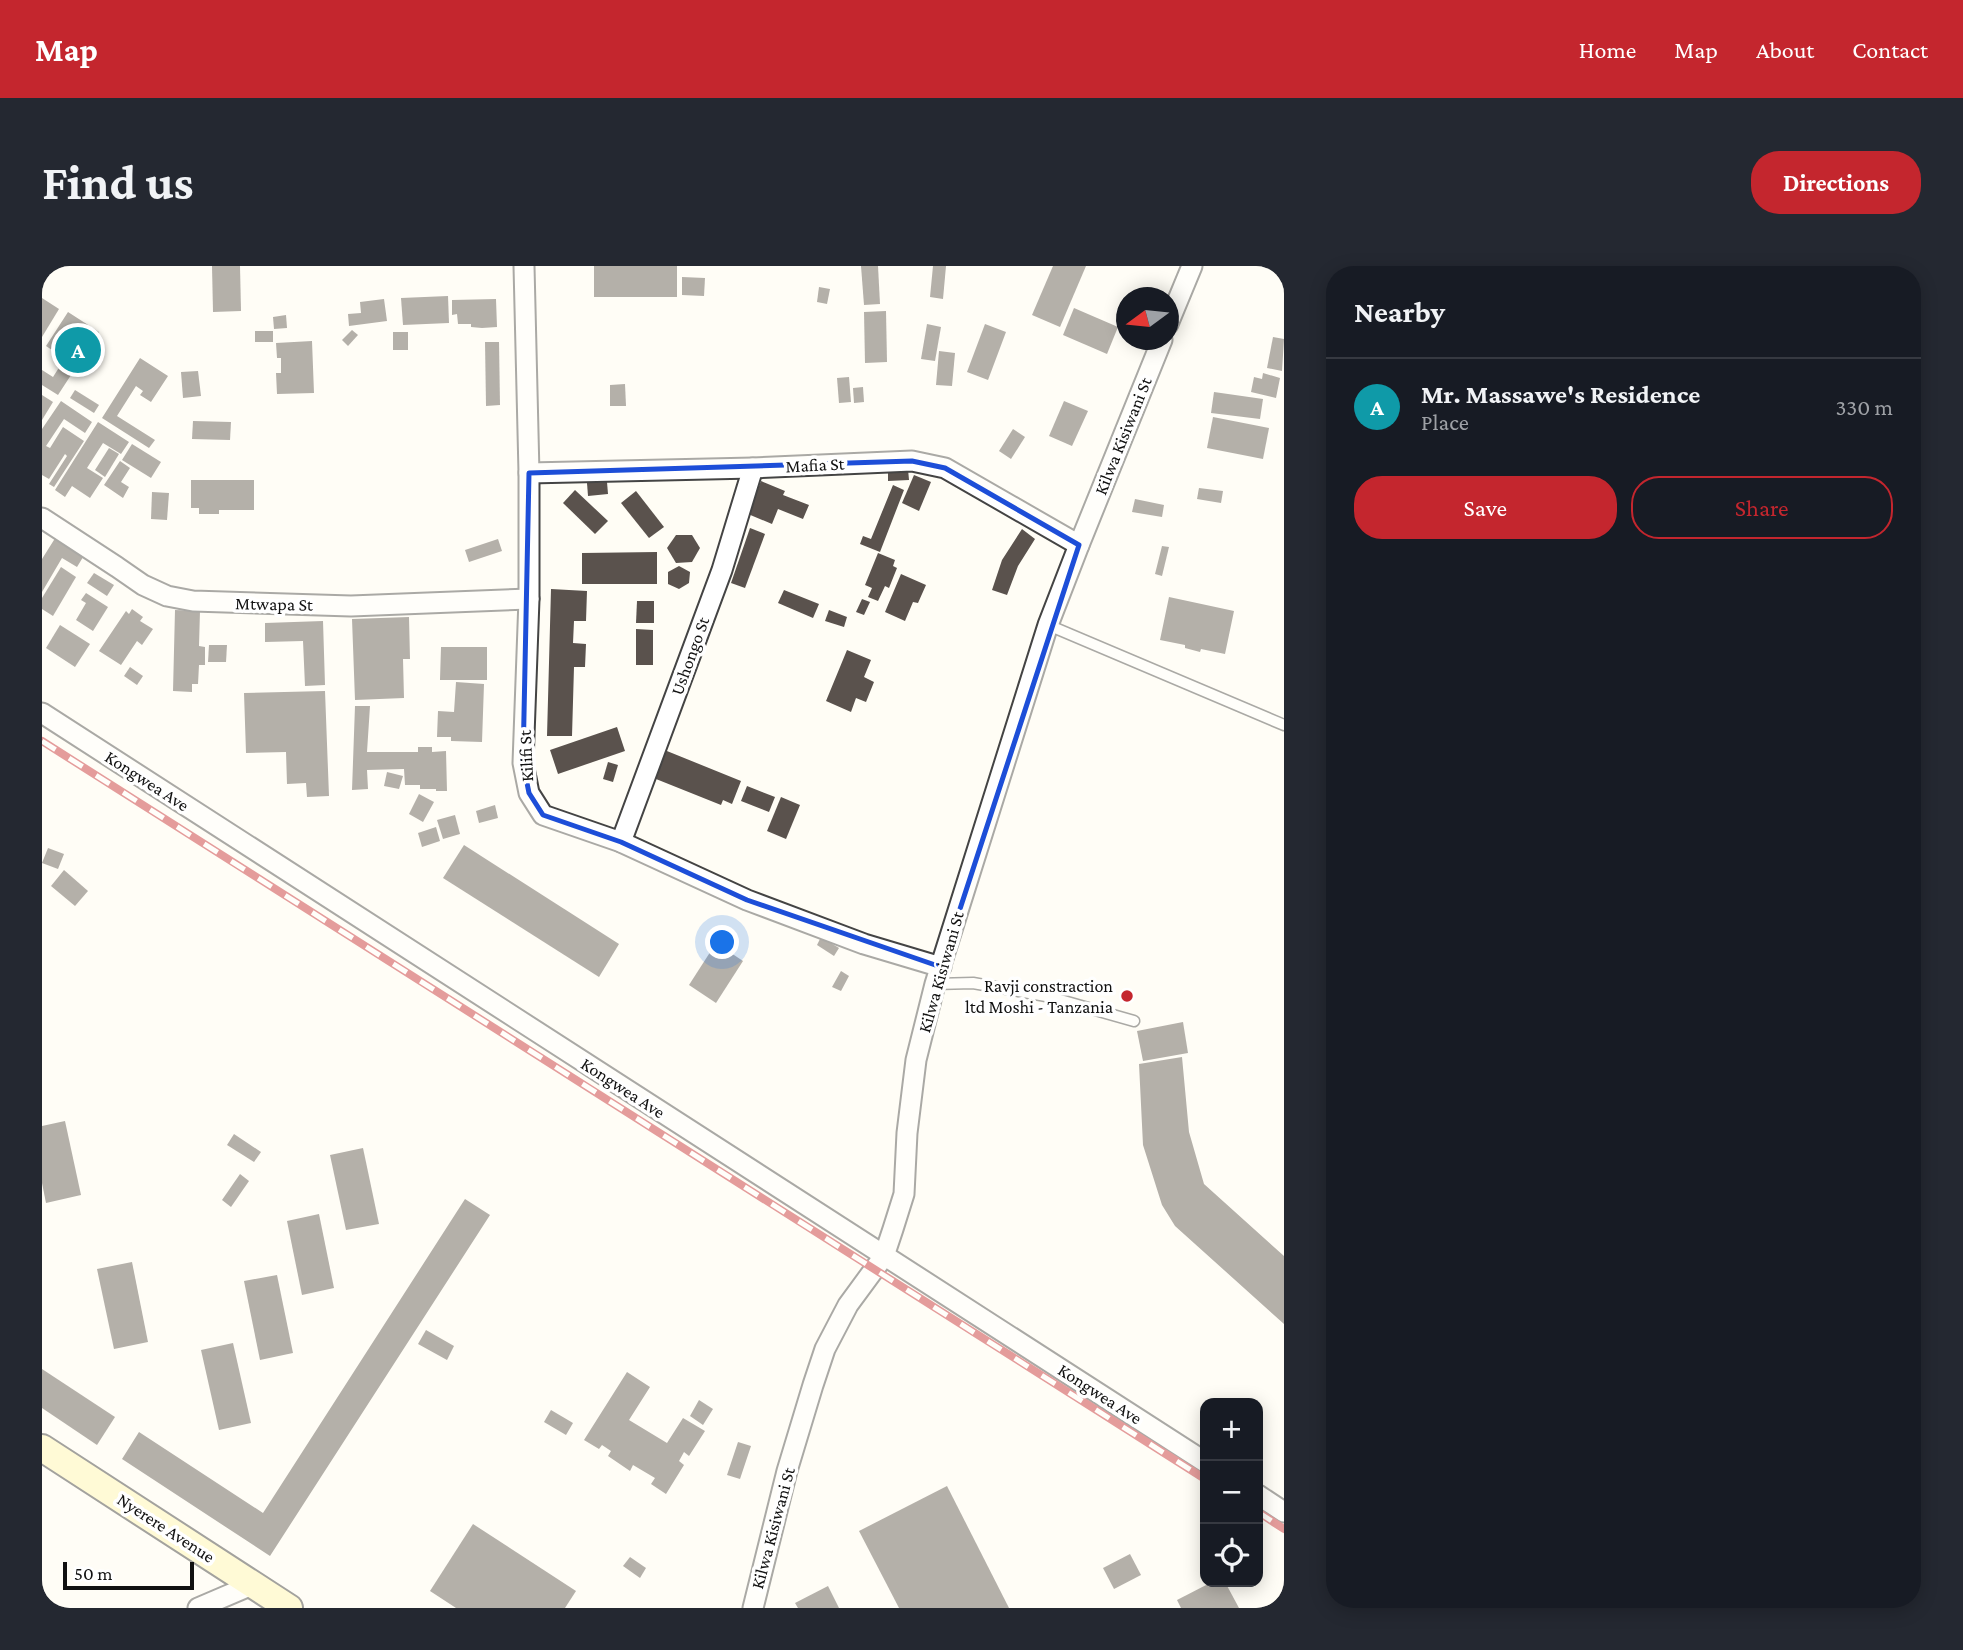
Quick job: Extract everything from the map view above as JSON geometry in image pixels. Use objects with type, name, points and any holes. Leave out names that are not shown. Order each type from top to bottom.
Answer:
[{"type":"street","name":"Kilifi St","points":[[524,266],[529,599],[523,763],[529,793],[543,815],[621,842],[747,900],[938,975]]},
{"type":"street","points":[[1179,297],[1192,266]]},
{"type":"street","name":"Kilwa Kisiwani St","points":[[753,1608],[787,1471],[825,1349],[848,1305],[884,1256],[904,1194],[907,1133],[916,1060],[938,975],[1048,625],[1158,350]]},
{"type":"street","name":"Mafia St","points":[[529,473],[912,461],[945,468],[1079,545]]},
{"type":"street","name":"Ushongo St","points":[[621,842],[722,570],[752,468]]},
{"type":"street","name":"Mtwapa St","points":[[42,518],[143,585],[167,596],[193,601],[351,606],[529,599]]},
{"type":"street","name":"Kongwea Ave","points":[[42,713],[1203,1461]]},
{"type":"street","name":"Nyerere Avenue","points":[[42,1448],[289,1608]]},
{"type":"street","points":[[1263,1498],[1284,1512]]},
{"type":"street","points":[[198,1608],[254,1584]]},
{"type":"lane","points":[[1048,625],[1284,725]]},
{"type":"lane","points":[[938,975],[1046,996],[1134,1021]]},
{"type":"highlighted area","points":[[912,461],[945,468],[1079,545],[941,967],[747,900],[621,842],[543,815],[529,793],[523,763],[529,473]]},
{"type":"building","points":[[212,266],[240,266],[241,311],[213,312]]},
{"type":"building","points":[[594,266],[677,266],[677,297],[594,297]]},
{"type":"building","points":[[861,266],[878,266],[880,304],[864,305]]},
{"type":"building","points":[[933,266],[946,266],[943,299],[930,297]]},
{"type":"building","points":[[1053,266],[1086,266],[1060,327],[1032,315]]},
{"type":"building","points":[[682,277],[705,278],[704,296],[682,295]]},
{"type":"building","points":[[819,287],[830,289],[827,304],[817,302]]},
{"type":"building","points":[[448,296],[449,323],[403,325],[401,298]]},
{"type":"building","points":[[42,298],[59,309],[42,337]]},
{"type":"building","points":[[384,299],[387,321],[349,326],[348,314],[361,313],[360,302]]},
{"type":"building","points":[[496,299],[497,327],[482,328],[471,327],[471,324],[458,324],[457,314],[452,315],[452,300]]},
{"type":"building","points":[[1074,308],[1116,326],[1107,354],[1063,335]]},
{"type":"building","points":[[886,311],[887,362],[865,363],[864,312]]},
{"type":"building","points":[[68,312],[99,332],[58,395],[42,385],[42,370],[53,377],[74,344],[68,340],[58,354],[46,346]]},
{"type":"building","points":[[286,315],[287,328],[274,329],[273,317]]},
{"type":"building","points":[[927,324],[941,327],[935,361],[921,359]]},
{"type":"building","points":[[985,324],[1006,332],[988,380],[967,372]]},
{"type":"building","points":[[352,330],[358,335],[348,346],[342,340]]},
{"type":"building","points":[[255,331],[273,331],[273,342],[255,342]]},
{"type":"building","points":[[393,332],[408,332],[408,350],[393,350]]},
{"type":"building","points":[[1273,337],[1284,339],[1282,371],[1267,368]]},
{"type":"building","points":[[312,341],[314,393],[277,394],[276,373],[281,373],[281,358],[277,358],[276,343]]},
{"type":"building","points":[[485,342],[499,342],[500,405],[486,406]]},
{"type":"building","points":[[939,351],[955,353],[952,386],[936,385]]},
{"type":"building","points":[[140,358],[168,376],[151,402],[140,395],[143,391],[136,386],[117,416],[155,440],[149,448],[102,418]]},
{"type":"building","points":[[198,371],[201,396],[183,398],[181,372]]},
{"type":"building","points":[[1263,373],[1280,378],[1276,398],[1251,392],[1254,377],[1262,379]]},
{"type":"building","points":[[849,377],[851,402],[839,403],[837,378]]},
{"type":"building","points":[[625,384],[626,406],[610,406],[610,385]]},
{"type":"building","points":[[863,387],[864,402],[854,403],[853,388]]},
{"type":"building","points":[[75,390],[99,405],[94,413],[70,398]]},
{"type":"building","points":[[1214,392],[1263,399],[1260,419],[1211,413]]},
{"type":"building","points":[[42,395],[53,402],[42,420]]},
{"type":"building","points":[[61,401],[92,422],[85,433],[64,419],[46,446],[50,448],[63,427],[84,441],[54,487],[49,484],[67,456],[65,454],[49,479],[42,475],[42,429]]},
{"type":"building","points":[[1064,401],[1088,411],[1072,446],[1049,436]]},
{"type":"building","points":[[1213,417],[1269,428],[1263,459],[1207,448]]},
{"type":"building","points":[[193,421],[231,422],[230,440],[192,439]]},
{"type":"building","points":[[98,422],[129,442],[121,454],[103,443],[87,468],[103,478],[90,498],[72,486],[65,497],[55,490]]},
{"type":"building","points":[[1013,429],[1025,437],[1011,459],[999,451]]},
{"type":"building","points":[[132,444],[161,462],[151,478],[122,460]]},
{"type":"building","points":[[109,448],[119,454],[105,477],[95,470]]},
{"type":"building","points":[[120,461],[130,468],[121,482],[129,487],[123,498],[104,485]]},
{"type":"building","points":[[908,469],[909,480],[888,481],[888,470]]},
{"type":"building","points":[[914,475],[931,482],[919,511],[902,503]]},
{"type":"building","points":[[191,480],[254,480],[254,510],[219,510],[219,514],[199,514],[199,508],[191,508]]},
{"type":"building","points":[[761,481],[785,491],[783,495],[809,505],[803,519],[778,509],[772,524],[748,514]]},
{"type":"building","points":[[607,482],[608,494],[588,496],[587,483]]},
{"type":"building","points":[[893,485],[904,490],[880,552],[860,544],[863,536],[871,539]]},
{"type":"building","points":[[1199,488],[1223,491],[1221,503],[1197,499]]},
{"type":"building","points":[[575,490],[608,521],[595,534],[563,503]]},
{"type":"building","points":[[636,491],[664,527],[649,538],[621,503]]},
{"type":"building","points":[[152,492],[169,493],[167,520],[151,519]]},
{"type":"building","points":[[1135,499],[1164,505],[1162,517],[1132,512]]},
{"type":"building","points":[[750,528],[765,534],[745,588],[731,583]]},
{"type":"building","points":[[1022,529],[1035,539],[1018,566],[1007,595],[992,590],[1002,560]]},
{"type":"building","points":[[59,532],[88,549],[77,567],[62,558],[42,592],[42,559]]},
{"type":"building","points":[[676,535],[692,535],[700,548],[692,562],[676,563],[667,548]]},
{"type":"building","points":[[498,539],[502,551],[469,562],[465,550]]},
{"type":"building","points":[[1162,546],[1169,547],[1162,576],[1155,574]]},
{"type":"building","points":[[657,552],[657,584],[582,584],[582,553]]},
{"type":"building","points":[[878,553],[895,560],[893,566],[897,568],[889,588],[885,586],[878,601],[868,597],[872,588],[865,585]]},
{"type":"building","points":[[679,566],[690,572],[689,583],[679,589],[668,584],[668,572]]},
{"type":"building","points":[[61,567],[76,577],[53,616],[42,609],[42,598]]},
{"type":"building","points":[[94,573],[114,585],[107,596],[87,583]]},
{"type":"building","points":[[901,574],[926,585],[918,603],[913,602],[905,621],[885,612]]},
{"type":"building","points":[[551,589],[587,591],[586,621],[574,621],[573,643],[586,644],[585,667],[574,667],[572,736],[547,736]]},
{"type":"building","points":[[784,590],[819,604],[813,618],[778,603]]},
{"type":"building","points":[[86,593],[108,607],[93,631],[76,620],[86,603],[81,600]]},
{"type":"building","points":[[1169,597],[1234,611],[1225,654],[1201,649],[1200,652],[1185,648],[1185,645],[1160,640]]},
{"type":"building","points":[[862,599],[870,602],[864,615],[856,612]]},
{"type":"building","points":[[637,601],[654,601],[654,623],[636,623]]},
{"type":"building","points":[[132,609],[143,617],[140,621],[153,629],[142,645],[137,641],[121,665],[99,651],[126,611],[129,614]]},
{"type":"building","points":[[175,610],[200,611],[199,646],[205,647],[205,665],[199,665],[198,684],[192,684],[192,692],[173,691]]},
{"type":"building","points":[[829,610],[847,617],[844,627],[825,621]]},
{"type":"building","points":[[409,617],[410,659],[403,659],[404,698],[355,700],[352,619]]},
{"type":"building","points":[[323,621],[325,685],[305,686],[303,641],[265,642],[265,623]]},
{"type":"building","points":[[60,625],[90,644],[75,667],[46,648]]},
{"type":"building","points":[[636,629],[653,630],[653,665],[636,665]]},
{"type":"building","points":[[209,645],[227,645],[226,662],[208,662]]},
{"type":"building","points":[[441,647],[487,647],[487,680],[440,680]]},
{"type":"building","points":[[847,650],[871,660],[864,677],[874,682],[866,702],[856,698],[851,712],[826,701]]},
{"type":"building","points":[[130,667],[143,676],[137,685],[124,676]]},
{"type":"building","points":[[456,682],[484,684],[482,742],[451,741],[451,737],[437,737],[438,711],[454,712]]},
{"type":"building","points":[[325,691],[329,796],[307,797],[306,783],[287,784],[286,752],[246,753],[244,693]]},
{"type":"building","points":[[355,706],[370,706],[367,752],[418,752],[418,747],[432,747],[432,752],[446,751],[447,791],[420,789],[420,785],[405,785],[404,769],[367,770],[368,789],[352,790]]},
{"type":"building","points":[[617,727],[625,751],[558,774],[550,750]]},
{"type":"building","points":[[662,749],[741,781],[732,804],[723,800],[721,805],[651,777]]},
{"type":"building","points":[[608,762],[618,765],[613,782],[603,779]]},
{"type":"building","points":[[387,772],[403,776],[399,789],[384,786]]},
{"type":"building","points":[[747,786],[775,797],[769,812],[741,801]]},
{"type":"building","points":[[419,794],[434,802],[423,822],[409,814]]},
{"type":"building","points":[[781,797],[800,805],[786,839],[767,831]]},
{"type":"building","points":[[495,805],[498,818],[479,823],[476,811]]},
{"type":"building","points":[[455,815],[460,834],[443,839],[437,820]]},
{"type":"building","points":[[436,827],[440,841],[422,847],[418,833]]},
{"type":"building","points":[[464,845],[619,944],[599,977],[443,878]]},
{"type":"building","points":[[48,848],[64,854],[58,869],[42,863]]},
{"type":"building","points":[[64,870],[88,891],[75,906],[51,886]]},
{"type":"building","points":[[821,937],[839,948],[834,956],[817,945]]},
{"type":"building","points":[[716,943],[743,961],[716,1003],[689,985]]},
{"type":"building","points":[[841,971],[849,976],[841,991],[832,987]]},
{"type":"building","points":[[1183,1022],[1188,1053],[1143,1061],[1137,1031]]},
{"type":"building","points":[[1182,1057],[1189,1132],[1204,1184],[1284,1256],[1284,1324],[1175,1226],[1162,1205],[1143,1145],[1139,1064]]},
{"type":"building","points":[[65,1121],[81,1195],[46,1203],[42,1183],[42,1126]]},
{"type":"building","points":[[234,1134],[261,1152],[254,1162],[227,1145]]},
{"type":"building","points":[[363,1148],[379,1224],[346,1230],[330,1155]]},
{"type":"building","points":[[240,1174],[249,1181],[231,1207],[222,1200]]},
{"type":"building","points":[[465,1199],[490,1215],[270,1556],[122,1459],[139,1432],[263,1513]]},
{"type":"building","points":[[319,1214],[334,1288],[302,1295],[287,1221]]},
{"type":"building","points":[[132,1262],[148,1342],[114,1349],[97,1269]]},
{"type":"building","points":[[277,1275],[293,1353],[260,1360],[244,1281]]},
{"type":"building","points":[[426,1330],[454,1346],[447,1360],[418,1344]]},
{"type":"building","points":[[233,1343],[251,1423],[219,1430],[201,1350]]},
{"type":"building","points":[[42,1369],[115,1417],[97,1445],[42,1408]]},
{"type":"building","points":[[627,1372],[650,1387],[629,1420],[667,1443],[683,1418],[705,1431],[689,1456],[684,1452],[679,1461],[684,1465],[666,1494],[651,1484],[655,1478],[633,1465],[630,1471],[608,1456],[611,1451],[602,1445],[599,1449],[584,1440]]},
{"type":"building","points":[[699,1400],[713,1409],[703,1425],[690,1416]]},
{"type":"building","points":[[551,1410],[573,1423],[566,1435],[544,1422]]},
{"type":"building","points":[[738,1442],[751,1446],[740,1479],[727,1475]]},
{"type":"building","points":[[947,1486],[1009,1608],[899,1608],[859,1531]]},
{"type":"building","points":[[473,1524],[576,1591],[565,1608],[456,1608],[430,1591]]},
{"type":"building","points":[[1130,1554],[1141,1575],[1114,1589],[1103,1568]]},
{"type":"building","points":[[630,1557],[646,1568],[640,1578],[623,1566]]},
{"type":"building","points":[[828,1586],[839,1608],[798,1608],[795,1603]]},
{"type":"building","points":[[1202,1587],[1228,1587],[1239,1608],[1181,1608],[1177,1600]]},
{"type":"railway","points":[[42,741],[1200,1476]]},
{"type":"railway","points":[[1263,1515],[1284,1529]]},
{"type":"place","name":"Mr. Massawe's Residence","points":[[78,350]]},
{"type":"place","name":"Ravji constraction ltd Moshi - Tanzania","points":[[1127,996]]}]
